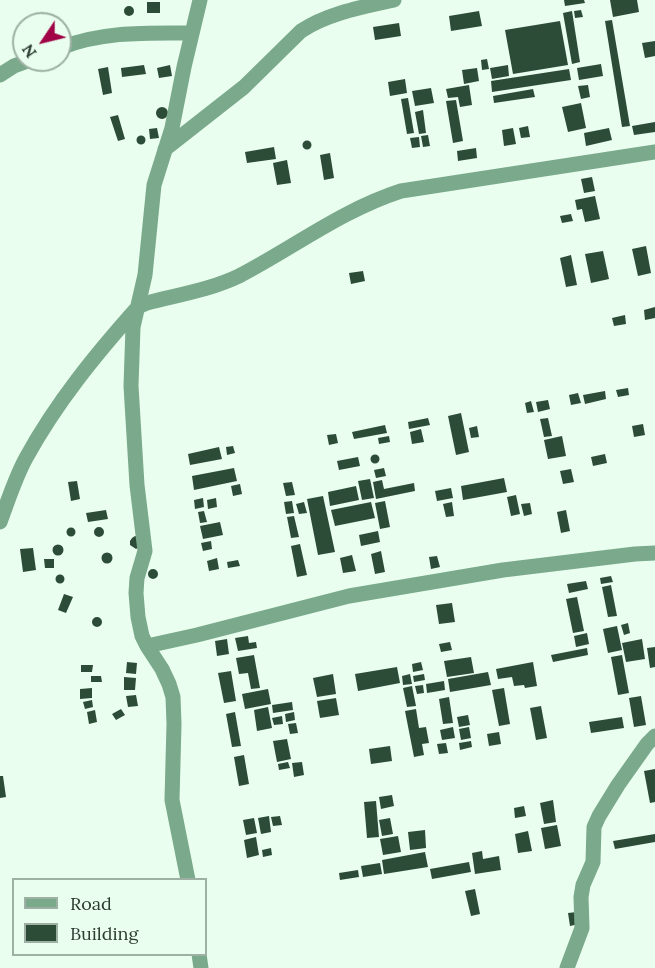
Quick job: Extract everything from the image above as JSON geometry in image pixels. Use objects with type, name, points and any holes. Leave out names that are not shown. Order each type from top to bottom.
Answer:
[{"type":"street","points":[[188,878],[172,800],[173,698],[162,669],[142,636],[136,593],[137,578],[145,550],[137,485],[131,386],[133,327],[146,266],[154,185],[177,110],[184,67],[200,0]]},
{"type":"street","points":[[165,149],[244,87],[301,31],[328,17],[394,0]]},
{"type":"street","points":[[72,45],[126,33],[192,33]]},
{"type":"street","points":[[0,522],[25,459],[51,418],[76,380],[138,307],[236,277],[316,230],[376,199],[401,191],[655,152]]},
{"type":"street","points":[[147,646],[349,596],[503,570],[655,553]]},
{"type":"street","points":[[567,968],[582,928],[581,897],[593,862],[594,826],[618,785],[655,736]]},
{"type":"building","points":[[564,0],[584,0],[585,3],[565,6]]},
{"type":"building","points":[[610,0],[637,0],[639,12],[613,17]]},
{"type":"building","points":[[147,2],[160,2],[160,13],[147,13]]},
{"type":"building","points":[[129,6],[134,11],[129,16],[124,11]]},
{"type":"building","points":[[581,10],[583,17],[575,18],[574,11]]},
{"type":"building","points":[[479,11],[482,26],[451,31],[449,16]]},
{"type":"building","points":[[572,11],[580,62],[572,64],[563,13]]},
{"type":"building","points":[[612,20],[630,126],[622,127],[605,21]]},
{"type":"building","points":[[560,21],[568,65],[513,74],[505,30]]},
{"type":"building","points":[[399,23],[401,36],[375,40],[373,27]]},
{"type":"building","points":[[655,41],[655,56],[645,58],[642,43]]},
{"type":"building","points":[[487,59],[489,69],[482,70],[481,60]]},
{"type":"building","points":[[601,64],[603,76],[579,80],[577,68]]},
{"type":"building","points":[[144,65],[146,74],[122,77],[121,68]]},
{"type":"building","points":[[170,65],[172,76],[159,78],[157,68]]},
{"type":"building","points":[[508,65],[509,76],[492,79],[490,68]]},
{"type":"building","points":[[108,67],[112,93],[103,95],[98,69]]},
{"type":"building","points":[[477,68],[479,81],[464,84],[462,70]]},
{"type":"building","points":[[569,69],[571,80],[492,92],[491,81]]},
{"type":"building","points":[[405,79],[407,93],[390,96],[388,82]]},
{"type":"building","points":[[469,85],[472,105],[460,107],[458,97],[448,98],[446,89]]},
{"type":"building","points":[[588,85],[590,97],[581,99],[578,86]]},
{"type":"building","points":[[431,88],[434,103],[415,106],[412,91]]},
{"type":"building","points":[[533,89],[535,97],[494,103],[493,96]]},
{"type":"building","points":[[408,98],[414,133],[407,134],[401,99]]},
{"type":"building","points":[[456,100],[463,141],[453,143],[446,101]]},
{"type":"building","points":[[581,103],[586,128],[568,132],[562,107]]},
{"type":"building","points":[[162,107],[168,113],[162,119],[156,113]]},
{"type":"building","points":[[423,110],[426,133],[419,134],[415,112]]},
{"type":"building","points":[[118,115],[125,139],[118,141],[110,117]]},
{"type":"building","points":[[655,122],[655,132],[634,135],[632,126]]},
{"type":"building","points":[[528,126],[530,137],[521,138],[519,128]]},
{"type":"building","points":[[157,128],[159,138],[150,139],[149,129]]},
{"type":"building","points":[[513,128],[516,144],[504,146],[502,130]]},
{"type":"building","points":[[609,128],[612,140],[586,146],[584,133]]},
{"type":"building","points":[[141,135],[146,140],[141,145],[136,140]]},
{"type":"building","points":[[428,135],[430,146],[423,147],[421,136]]},
{"type":"building","points":[[419,137],[420,147],[412,148],[410,138]]},
{"type":"building","points":[[307,140],[312,145],[307,150],[302,145]]},
{"type":"building","points":[[274,147],[276,159],[247,163],[245,152]]},
{"type":"building","points":[[476,148],[477,158],[458,161],[457,151]]},
{"type":"building","points":[[330,153],[334,178],[324,180],[320,155]]},
{"type":"building","points":[[287,160],[291,183],[277,185],[273,163]]},
{"type":"building","points":[[592,177],[595,191],[584,193],[581,179]]},
{"type":"building","points":[[595,196],[600,219],[585,222],[582,209],[577,210],[575,200]]},
{"type":"building","points":[[571,214],[573,221],[562,223],[560,216]]},
{"type":"building","points":[[646,246],[651,273],[638,276],[632,249]]},
{"type":"building","points":[[603,251],[609,279],[591,283],[585,254]]},
{"type":"building","points":[[571,255],[577,285],[566,287],[560,258]]},
{"type":"building","points":[[363,271],[365,281],[351,284],[349,273]]},
{"type":"building","points":[[655,307],[655,318],[645,320],[644,310]]},
{"type":"building","points":[[625,315],[626,324],[614,326],[612,318]]},
{"type":"building","points":[[628,388],[629,395],[618,397],[616,390]]},
{"type":"building","points":[[605,391],[606,399],[585,404],[583,395]]},
{"type":"building","points":[[578,393],[581,403],[571,405],[569,395]]},
{"type":"building","points":[[548,400],[550,409],[538,412],[536,402]]},
{"type":"building","points":[[531,401],[534,412],[527,413],[525,403]]},
{"type":"building","points":[[461,413],[469,452],[456,455],[448,416]]},
{"type":"building","points":[[428,418],[430,425],[409,429],[408,422]]},
{"type":"building","points":[[548,418],[552,436],[544,437],[540,419]]},
{"type":"building","points":[[643,424],[645,435],[634,437],[632,426]]},
{"type":"building","points":[[385,425],[387,433],[354,439],[352,432]]},
{"type":"building","points":[[477,426],[479,437],[471,438],[469,428]]},
{"type":"building","points":[[421,429],[424,442],[412,444],[410,432]]},
{"type":"building","points":[[336,434],[338,443],[329,445],[327,435]]},
{"type":"building","points":[[389,436],[390,442],[379,444],[378,438]]},
{"type":"building","points":[[562,436],[566,456],[548,459],[544,440]]},
{"type":"building","points":[[233,446],[235,453],[227,455],[226,447]]},
{"type":"building","points":[[219,447],[222,459],[190,465],[188,454]]},
{"type":"building","points":[[605,454],[607,463],[593,466],[591,457]]},
{"type":"building","points":[[375,455],[379,459],[375,463],[371,459]]},
{"type":"building","points":[[358,457],[360,466],[339,470],[337,461]]},
{"type":"building","points":[[234,468],[237,481],[194,490],[192,476]]},
{"type":"building","points":[[384,468],[386,476],[376,478],[374,470]]},
{"type":"building","points":[[571,469],[574,482],[563,484],[560,471]]},
{"type":"building","points":[[504,478],[507,492],[463,500],[461,486]]},
{"type":"building","points":[[370,479],[374,498],[362,500],[358,481]]},
{"type":"building","points":[[382,480],[384,489],[414,483],[415,491],[376,499],[373,482]]},
{"type":"building","points":[[77,481],[80,499],[71,501],[68,482]]},
{"type":"building","points":[[292,482],[295,495],[286,496],[283,483]]},
{"type":"building","points":[[240,484],[242,494],[233,496],[231,486]]},
{"type":"building","points":[[356,486],[359,500],[330,506],[328,492]]},
{"type":"building","points":[[451,488],[453,498],[437,501],[435,491]]},
{"type":"building","points":[[516,495],[520,514],[511,516],[507,497]]},
{"type":"building","points":[[323,496],[335,552],[318,555],[307,499]]},
{"type":"building","points":[[203,498],[204,507],[195,509],[194,500]]},
{"type":"building","points":[[216,498],[217,507],[208,509],[207,500]]},
{"type":"building","points":[[292,501],[294,513],[286,514],[284,502]]},
{"type":"building","points":[[385,501],[390,527],[380,529],[375,503]]},
{"type":"building","points":[[304,502],[307,513],[299,514],[296,504]]},
{"type":"building","points":[[371,502],[375,518],[335,526],[331,510]]},
{"type":"building","points":[[452,502],[454,516],[446,517],[443,504]]},
{"type":"building","points":[[530,503],[532,514],[524,516],[521,504]]},
{"type":"building","points":[[106,510],[108,519],[88,522],[86,513]]},
{"type":"building","points":[[566,510],[570,531],[561,533],[557,512]]},
{"type":"building","points":[[204,511],[207,522],[200,523],[198,512]]},
{"type":"building","points":[[294,516],[299,537],[291,538],[287,517]]},
{"type":"building","points":[[220,522],[223,535],[203,539],[200,526]]},
{"type":"building","points":[[71,527],[76,532],[71,537],[66,532]]},
{"type":"building","points":[[99,527],[103,528],[103,536],[99,537],[95,536],[94,532],[95,528]]},
{"type":"building","points":[[378,531],[380,542],[361,546],[359,535]]},
{"type":"building","points":[[135,536],[139,537],[139,547],[136,549],[130,545],[130,541]]},
{"type":"building","points":[[211,541],[212,549],[203,551],[201,543]]},
{"type":"building","points":[[300,544],[307,575],[297,577],[291,546]]},
{"type":"building","points":[[58,545],[62,546],[62,554],[58,555],[54,554],[53,550],[54,546]]},
{"type":"building","points":[[33,548],[36,570],[23,572],[20,549]]},
{"type":"building","points":[[381,551],[385,572],[375,574],[371,554]]},
{"type":"building","points":[[107,552],[113,558],[107,564],[101,558]]},
{"type":"building","points":[[352,555],[356,571],[343,573],[340,558]]},
{"type":"building","points":[[437,556],[440,567],[431,569],[429,557]]},
{"type":"building","points":[[217,558],[219,569],[209,571],[207,561]]},
{"type":"building","points":[[44,559],[54,559],[54,568],[45,568]]},
{"type":"building","points":[[238,560],[240,566],[228,568],[227,562]]},
{"type":"building","points":[[153,569],[157,570],[157,578],[153,579],[149,578],[148,574],[149,570]]},
{"type":"building","points":[[60,575],[64,579],[60,583],[56,579]]},
{"type":"building","points":[[611,576],[613,582],[601,584],[600,578]]},
{"type":"building","points":[[586,581],[588,589],[569,593],[567,584]]},
{"type":"building","points":[[611,585],[617,616],[608,617],[602,587]]},
{"type":"building","points":[[64,594],[73,597],[66,613],[58,610]]},
{"type":"building","points":[[577,597],[584,631],[573,633],[566,599]]},
{"type":"building","points":[[452,603],[455,622],[439,624],[436,605]]},
{"type":"building","points":[[97,617],[101,618],[101,626],[97,627],[93,626],[92,622],[93,618]]},
{"type":"building","points":[[628,623],[630,633],[624,635],[621,625]]},
{"type":"building","points":[[617,626],[622,650],[608,653],[603,629]]},
{"type":"building","points":[[587,633],[589,644],[576,647],[574,636]]},
{"type":"building","points":[[248,636],[249,643],[256,642],[257,648],[238,651],[235,638]]},
{"type":"building","points":[[227,639],[229,654],[217,656],[215,641]]},
{"type":"building","points":[[642,639],[645,659],[626,662],[622,643]]},
{"type":"building","points":[[450,642],[452,650],[441,652],[439,644]]},
{"type":"building","points":[[655,647],[655,667],[650,668],[647,648]]},
{"type":"building","points":[[587,648],[588,655],[553,662],[551,655]]},
{"type":"building","points":[[254,655],[260,688],[251,689],[248,673],[239,674],[236,658]]},
{"type":"building","points":[[622,655],[629,693],[618,695],[611,657]]},
{"type":"building","points":[[471,657],[474,673],[447,677],[444,661]]},
{"type":"building","points":[[127,662],[137,663],[136,674],[126,673]]},
{"type":"building","points":[[421,662],[423,670],[413,672],[412,664]]},
{"type":"building","points":[[533,662],[537,686],[525,688],[524,685],[514,686],[512,677],[498,679],[496,669]]},
{"type":"building","points":[[81,665],[93,665],[92,672],[81,672]]},
{"type":"building","points":[[397,667],[400,683],[358,691],[355,674]]},
{"type":"building","points":[[231,671],[236,701],[224,703],[218,673]]},
{"type":"building","points":[[488,672],[491,685],[450,692],[448,679]]},
{"type":"building","points":[[333,674],[336,694],[317,697],[313,678]]},
{"type":"building","points":[[410,674],[412,684],[403,685],[402,676]]},
{"type":"building","points":[[424,674],[425,680],[414,682],[413,676]]},
{"type":"building","points":[[91,676],[101,676],[102,682],[91,682]]},
{"type":"building","points":[[124,677],[136,678],[135,690],[124,690]]},
{"type":"building","points":[[444,681],[445,690],[427,693],[426,684]]},
{"type":"building","points":[[423,685],[424,693],[417,694],[415,686]]},
{"type":"building","points":[[412,686],[416,706],[407,707],[403,688]]},
{"type":"building","points":[[92,688],[92,698],[80,699],[80,689]]},
{"type":"building","points":[[504,688],[510,724],[499,726],[492,690]]},
{"type":"building","points":[[268,689],[271,704],[245,709],[242,694]]},
{"type":"building","points":[[136,695],[138,706],[128,707],[126,696]]},
{"type":"building","points":[[641,696],[646,725],[634,727],[629,698]]},
{"type":"building","points":[[449,697],[453,723],[443,724],[439,699]]},
{"type":"building","points":[[336,698],[339,715],[320,718],[317,701]]},
{"type":"building","points":[[92,700],[93,707],[85,709],[83,702]]},
{"type":"building","points":[[292,702],[293,710],[273,713],[272,705]]},
{"type":"building","points":[[541,706],[547,738],[536,740],[530,708]]},
{"type":"building","points":[[268,707],[272,728],[257,731],[254,710]]},
{"type":"building","points":[[121,709],[125,715],[116,720],[112,714]]},
{"type":"building","points":[[416,709],[419,728],[426,727],[429,743],[422,744],[424,755],[414,757],[405,711]]},
{"type":"building","points":[[95,710],[97,722],[89,724],[87,712]]},
{"type":"building","points":[[235,712],[241,746],[232,747],[226,714]]},
{"type":"building","points":[[294,712],[295,720],[286,722],[285,714]]},
{"type":"building","points":[[468,715],[470,725],[459,727],[457,717]]},
{"type":"building","points":[[282,716],[283,724],[274,725],[272,718]]},
{"type":"building","points":[[622,717],[624,728],[591,733],[589,722]]},
{"type":"building","points":[[296,723],[298,733],[290,734],[288,724]]},
{"type":"building","points":[[453,727],[455,738],[442,740],[440,730]]},
{"type":"building","points":[[469,727],[471,738],[461,740],[459,729]]},
{"type":"building","points":[[499,732],[501,744],[489,746],[487,734]]},
{"type":"building","points":[[287,739],[291,759],[277,762],[273,741]]},
{"type":"building","points":[[471,741],[472,747],[460,750],[459,743]]},
{"type":"building","points":[[446,743],[448,753],[439,754],[437,744]]},
{"type":"building","points":[[390,746],[392,761],[371,764],[369,749]]},
{"type":"building","points":[[244,755],[249,784],[239,786],[234,757]]},
{"type":"building","points":[[288,762],[290,768],[279,770],[278,764]]},
{"type":"building","points":[[302,762],[304,775],[294,777],[292,763]]},
{"type":"building","points":[[655,769],[655,802],[650,803],[644,771]]},
{"type":"building","points":[[0,776],[3,776],[6,797],[0,798]]},
{"type":"building","points":[[392,795],[394,806],[381,809],[379,797]]},
{"type":"building","points":[[553,800],[556,822],[544,824],[540,803]]},
{"type":"building","points":[[376,801],[379,837],[367,838],[364,802]]},
{"type":"building","points":[[524,806],[526,816],[515,818],[514,808]]},
{"type":"building","points":[[269,816],[271,832],[261,834],[258,818]]},
{"type":"building","points":[[280,816],[282,825],[273,826],[271,817]]},
{"type":"building","points":[[254,818],[257,833],[246,835],[243,820]]},
{"type":"building","points":[[390,818],[393,834],[382,836],[379,820]]},
{"type":"building","points":[[557,825],[561,846],[545,849],[541,828]]},
{"type":"building","points":[[425,830],[426,848],[410,850],[408,832]]},
{"type":"building","points":[[528,831],[532,851],[518,853],[515,834]]},
{"type":"building","points":[[655,834],[655,842],[615,849],[613,841]]},
{"type":"building","points":[[398,836],[401,852],[383,855],[380,839]]},
{"type":"building","points":[[256,837],[259,855],[247,858],[244,840]]},
{"type":"building","points":[[271,848],[272,855],[263,857],[262,850]]},
{"type":"building","points":[[482,851],[483,859],[499,856],[501,870],[475,874],[472,853]]},
{"type":"building","points":[[425,852],[428,867],[384,874],[382,860]]},
{"type":"building","points":[[469,862],[471,872],[432,879],[430,869]]},
{"type":"building","points":[[380,863],[382,874],[363,877],[361,866]]},
{"type":"building","points":[[358,870],[359,877],[340,880],[339,873]]},
{"type":"building","points":[[475,889],[480,914],[471,916],[465,891]]},
{"type":"building","points":[[577,912],[579,924],[570,926],[568,913]]}]
